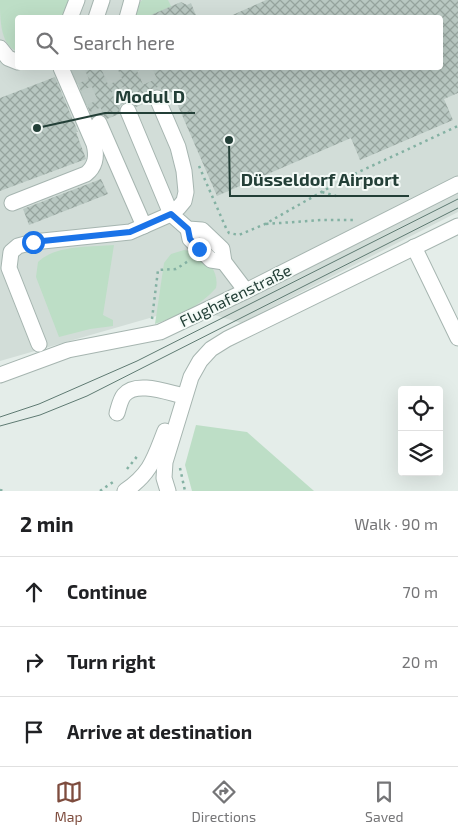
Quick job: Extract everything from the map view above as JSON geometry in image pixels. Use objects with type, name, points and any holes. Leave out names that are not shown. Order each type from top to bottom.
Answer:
[{"type":"street","points":[[71,15],[77,0]]},
{"type":"street","points":[[97,15],[102,0]]},
{"type":"street","points":[[128,15],[132,0]]},
{"type":"street","points":[[0,48],[8,58],[15,61]]},
{"type":"street","points":[[12,203],[86,174],[93,169],[95,164],[96,151],[94,144],[62,70]]},
{"type":"street","points":[[38,344],[9,268],[12,252],[18,246],[33,242],[130,232],[171,214],[184,201],[186,192],[184,170],[178,147],[157,98]]},
{"type":"street","points":[[128,110],[171,214],[188,229],[190,239],[211,260],[224,262]]},
{"type":"street","points":[[99,123],[144,226]]},
{"type":"street","name":"Flughafenstraße","points":[[0,375],[68,350],[160,332],[458,184]]},
{"type":"street","points":[[167,488],[163,470],[184,396],[191,377],[211,349],[227,339],[458,226]]},
{"type":"street","points":[[188,229],[202,230],[222,249],[224,262],[246,290]]},
{"type":"street","points":[[414,247],[458,338]]},
{"type":"street","points":[[117,413],[122,398],[126,393],[136,388],[150,388],[184,396]]},
{"type":"street","points":[[144,476],[166,427],[178,415]]},
{"type":"street","points":[[121,485],[144,476],[155,477],[167,488]]},
{"type":"path","points":[[199,166],[229,233],[239,235],[265,224],[348,177],[458,126]]},
{"type":"path","points":[[322,192],[336,196]]},
{"type":"path","points":[[265,224],[356,220]]},
{"type":"path","points":[[209,236],[225,225]]},
{"type":"path","points":[[151,324],[158,270],[171,270],[181,267],[199,249]]},
{"type":"path","points":[[125,471],[139,454],[144,455]]},
{"type":"path","points":[[180,466],[185,491]]},
{"type":"path","points":[[100,491],[121,485]]},
{"type":"path","points":[[0,490],[4,491]]},
{"type":"shaded area","points":[[0,0],[458,0],[458,212],[241,323],[188,307],[0,361]]},
{"type":"green space","points":[[0,0],[69,0],[64,15],[15,15],[15,50],[11,48],[4,37]]},
{"type":"green space","points":[[142,0],[168,0],[172,8],[156,15],[136,15],[138,5]]},
{"type":"green space","points":[[114,245],[103,315],[113,320],[113,326],[90,329],[59,337],[36,277],[38,262],[54,252]]},
{"type":"green space","points":[[184,250],[197,254],[208,263],[215,274],[216,288],[203,301],[188,310],[155,324],[164,263],[171,254]]},
{"type":"green space","points":[[196,425],[247,432],[314,491],[192,491],[185,465]]},
{"type":"building","points":[[266,0],[458,0],[458,93],[444,99],[453,120],[360,160],[351,138],[217,196],[172,92],[166,94],[162,90],[154,89],[149,93],[148,102],[136,107],[130,102],[124,103],[120,106],[119,114],[107,119],[101,114],[92,117],[72,70],[443,70],[443,15],[233,15]]},
{"type":"building","points":[[181,2],[187,5],[191,3],[196,15],[151,15]]},
{"type":"building","points":[[55,77],[78,132],[76,132],[86,159],[0,191],[0,98]]},
{"type":"building","points":[[101,179],[108,194],[29,225],[23,209]]},
{"type":"tunnel","points":[[77,70],[99,123]]},
{"type":"tunnel","points":[[110,70],[128,111]]},
{"type":"tunnel","points":[[145,70],[157,98]]},
{"type":"tram line","points":[[0,417],[39,404],[137,361],[458,199]]},
{"type":"tram line","points":[[0,426],[40,415],[87,396],[458,208]]},
{"type":"place","name":"Modul D","points":[[37,128]]},
{"type":"place","name":"Düsseldorf Airport","points":[[229,140]]},
{"type":"route","points":[[33,242],[130,232],[171,214],[188,229],[190,239],[199,249]]}]
